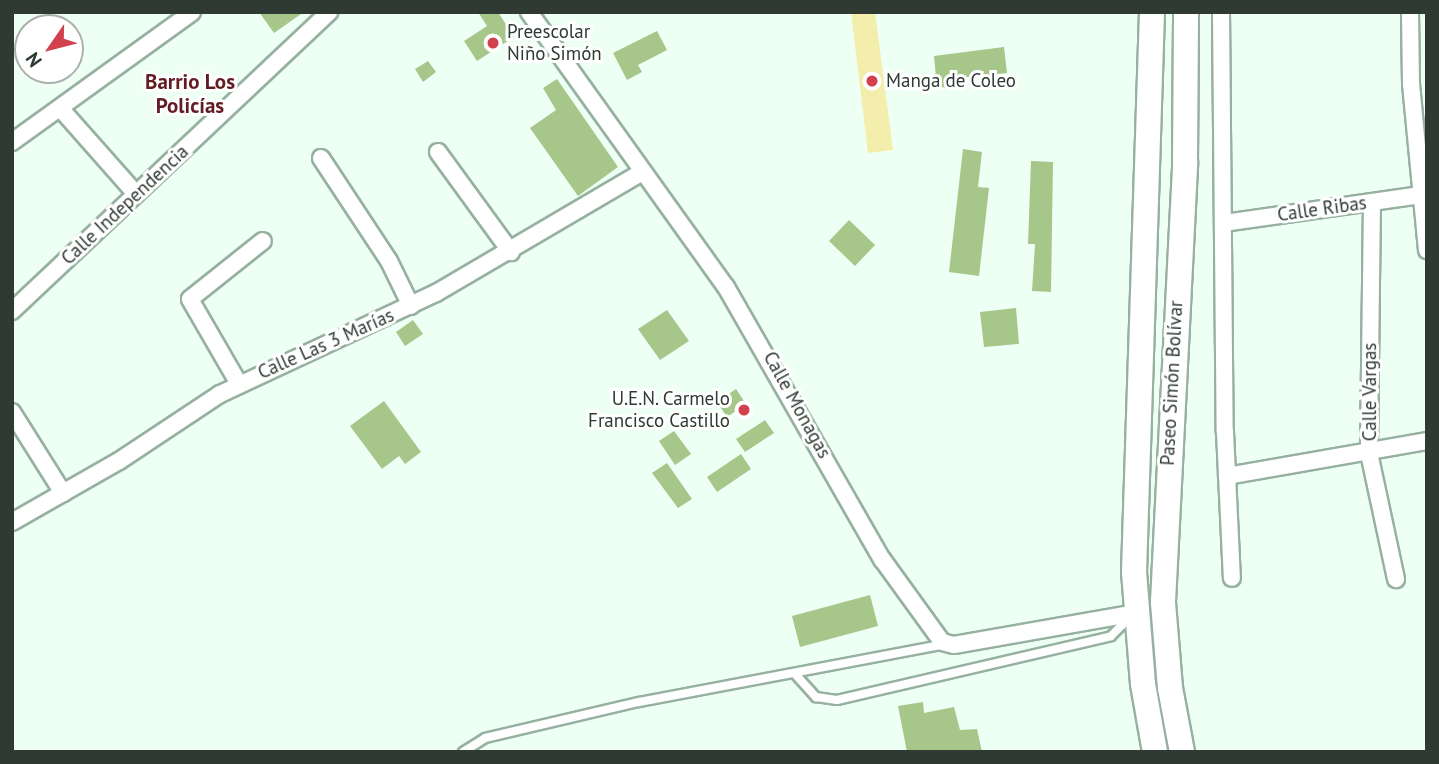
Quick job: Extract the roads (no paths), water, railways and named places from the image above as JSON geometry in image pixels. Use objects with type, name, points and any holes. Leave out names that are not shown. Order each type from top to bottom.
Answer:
[{"type":"main road","name":"Paseo Simón Bolívar","points":[[1152,12],[1128,614],[1155,752]]},
{"type":"main road","name":"Paseo Simón Bolívar","points":[[1182,752],[1170,688],[1163,602],[1185,162],[1186,12]]},
{"type":"street","points":[[12,142],[192,12]]},
{"type":"street","name":"Calle Independencia","points":[[12,310],[329,12]]},
{"type":"street","name":"Calle Monagas","points":[[528,12],[752,326],[881,559],[945,644]]},
{"type":"street","points":[[1221,12],[1227,476],[1232,578]]},
{"type":"street","points":[[1410,12],[1420,195],[1427,250]]},
{"type":"street","points":[[60,108],[136,194]]},
{"type":"street","points":[[438,152],[511,252]]},
{"type":"street","points":[[321,158],[389,261],[411,306]]},
{"type":"street","name":"Calle Las 3 Marías","points":[[12,522],[239,384],[411,306],[511,252],[642,172]]},
{"type":"street","name":"Calle Ribas","points":[[1224,223],[1420,195]]},
{"type":"street","name":"Calle Vargas","points":[[1372,201],[1369,453],[1396,579]]},
{"type":"street","points":[[239,384],[190,299],[263,241]]},
{"type":"street","points":[[12,412],[63,493]]},
{"type":"street","points":[[1227,476],[1427,442]]},
{"type":"street","points":[[945,644],[1128,614]]},
{"type":"lane","points":[[796,675],[816,697],[837,700],[1111,636],[1128,614]]},
{"type":"lane","points":[[463,752],[485,738],[639,702],[796,675],[945,644]]},
{"type":"place","name":"Preescolar Niño Simón","points":[[493,43]]},
{"type":"place","name":"Manga de Coleo","points":[[872,81]]},
{"type":"place","name":"U.E.N. Carmelo Francisco Castillo","points":[[744,410]]},
{"type":"district","name":"Barrio Los Policías","points":[[190,94]]}]
